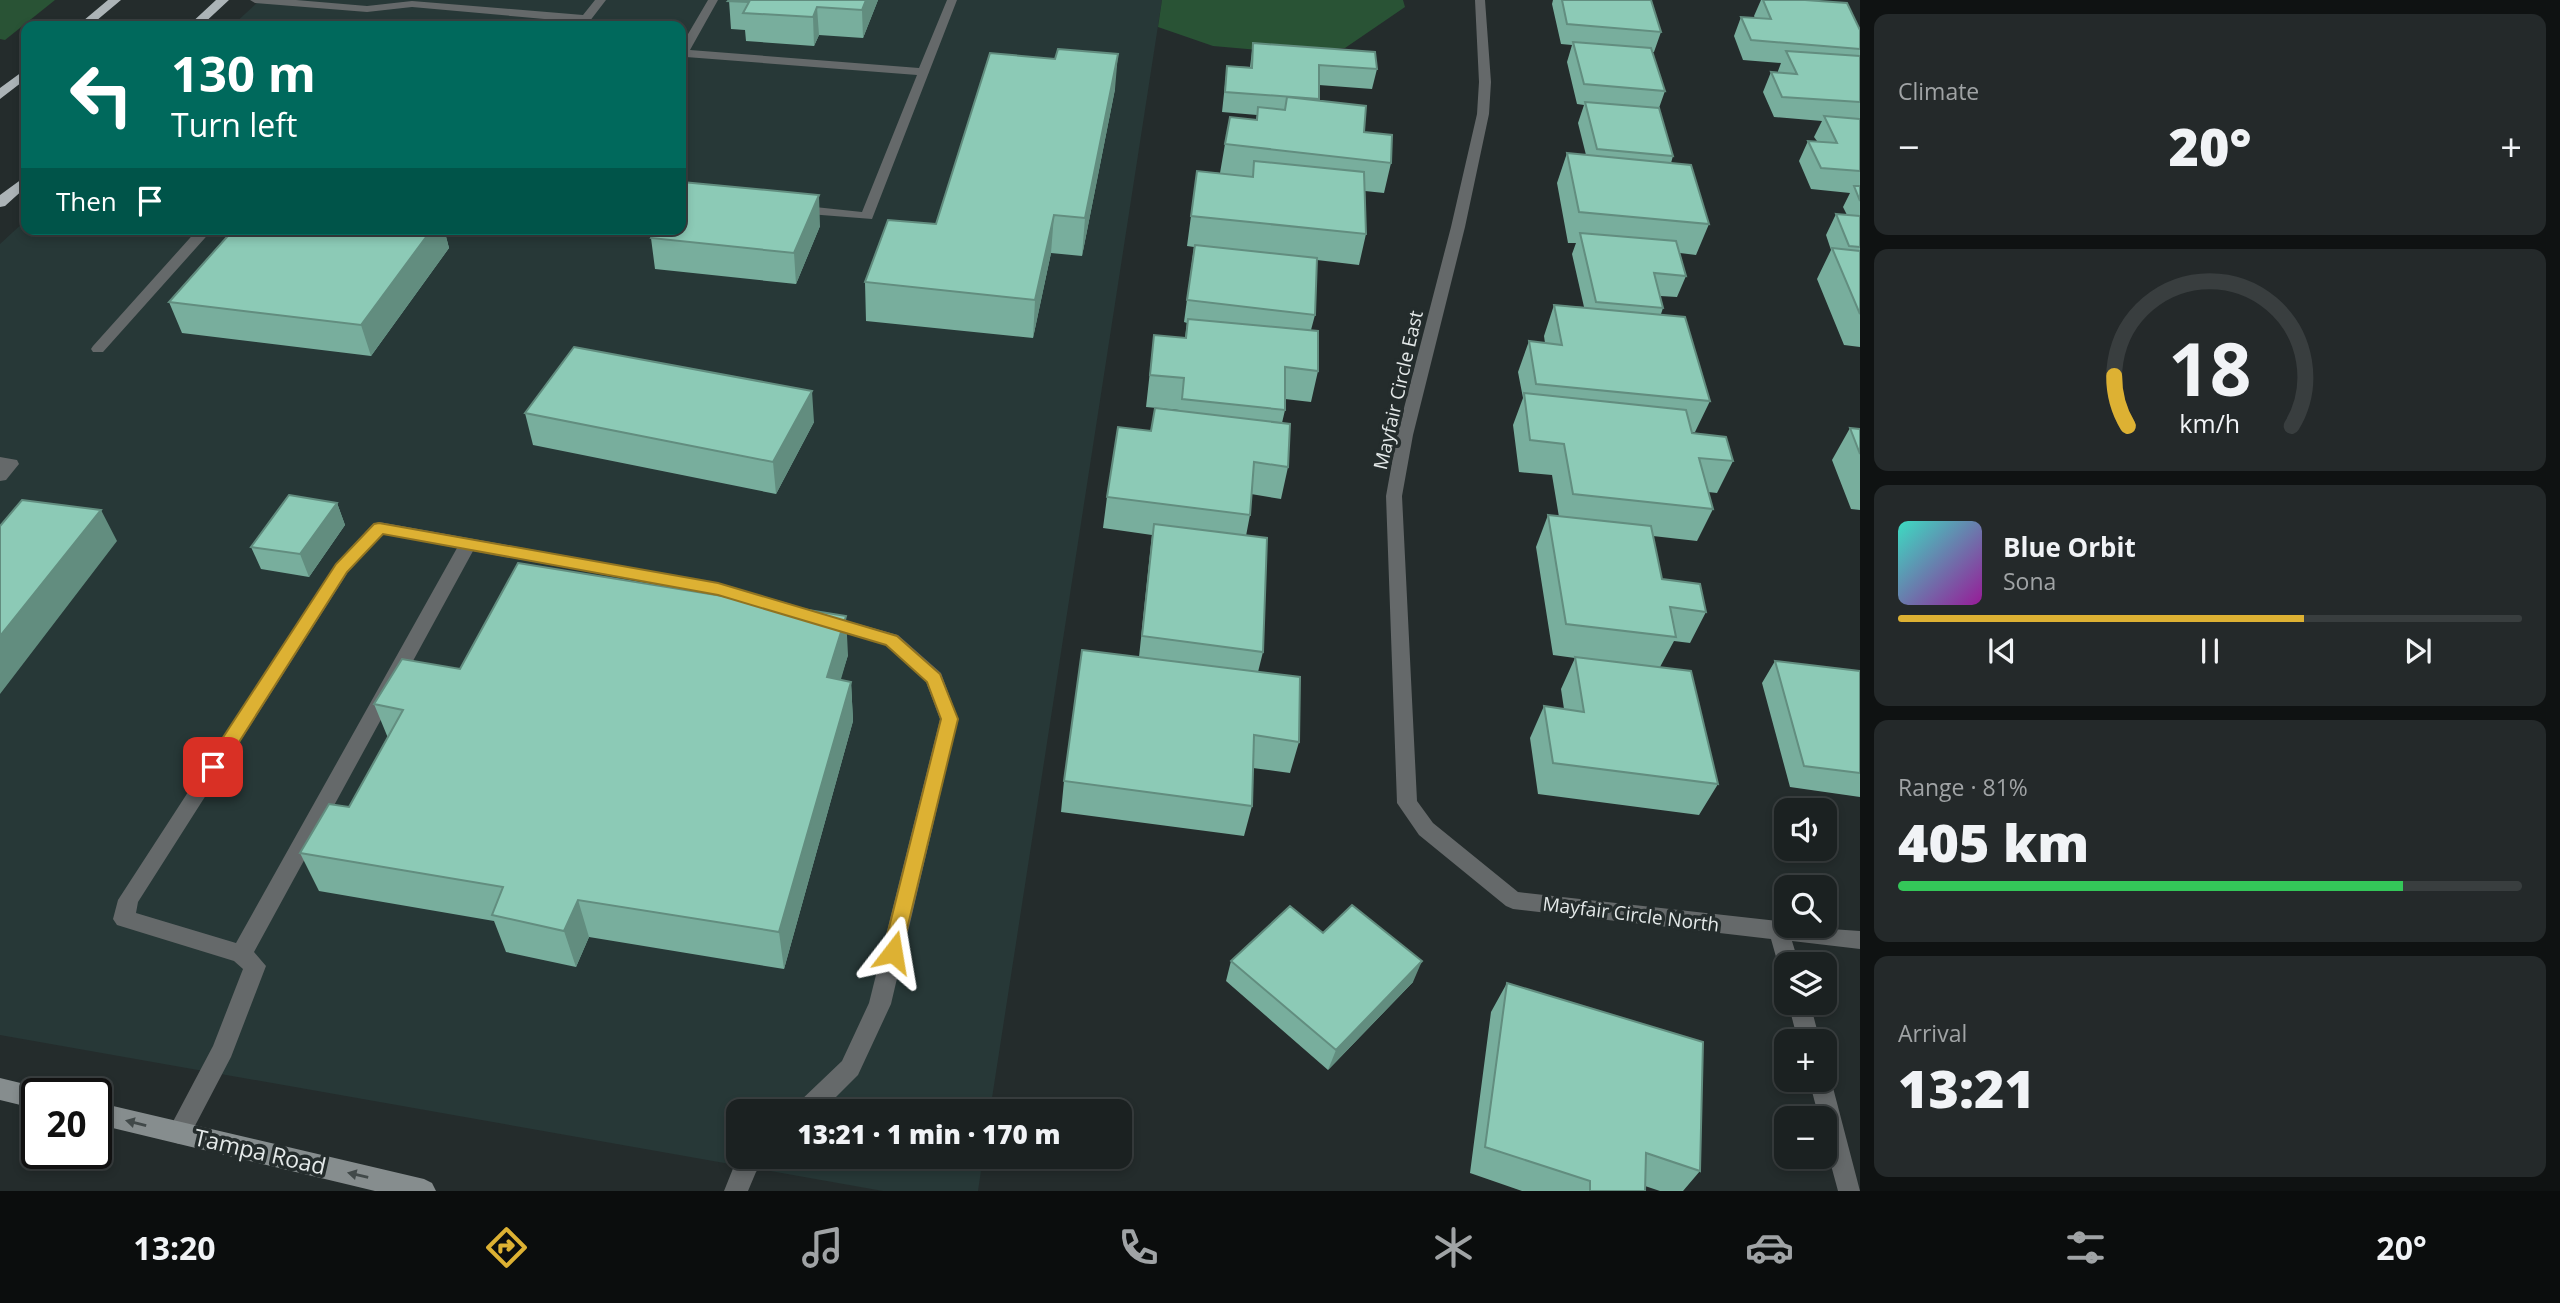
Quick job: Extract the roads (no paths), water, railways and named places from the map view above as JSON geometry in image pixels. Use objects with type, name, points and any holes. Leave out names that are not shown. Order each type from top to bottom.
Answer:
[{"type":"highway","points":[[89,21],[115,0]]},
{"type":"highway","points":[[200,21],[223,0]]},
{"type":"highway","points":[[0,95],[21,77]]},
{"type":"highway","points":[[0,203],[21,184]]},
{"type":"main road","points":[[0,1089],[21,1094]]},
{"type":"main road","name":"Tampa Road","points":[[112,1117],[424,1191]]},
{"type":"street","points":[[255,0],[367,9],[412,4],[565,21]]},
{"type":"street","points":[[367,9],[376,0]]},
{"type":"street","points":[[585,21],[601,0]]},
{"type":"street","points":[[686,48],[713,0]]},
{"type":"street","points":[[787,208],[867,216],[952,0]]},
{"type":"street","name":"Mayfair Circle East","points":[[1426,829],[1407,803],[1394,496],[1405,435],[1458,227],[1483,114],[1485,82],[1480,0]]},
{"type":"street","points":[[686,55],[924,72]]},
{"type":"street","points":[[98,348],[201,235]]},
{"type":"street","points":[[0,462],[11,464],[0,476]]},
{"type":"street","points":[[179,1133],[223,1050],[256,966],[241,954],[124,919],[128,900],[342,568],[379,528],[718,589],[892,640],[934,678],[949,719],[880,1004],[850,1068],[818,1099]]},
{"type":"street","points":[[241,954],[468,544]]},
{"type":"street","name":"Mayfair Circle North","points":[[1426,829],[1513,900],[1774,931]]},
{"type":"street","name":"Mayfair Circle North","points":[[1837,938],[1860,940]]},
{"type":"street","points":[[1823,1092],[1850,1191]]},
{"type":"street","points":[[736,1191],[745,1169]]}]
